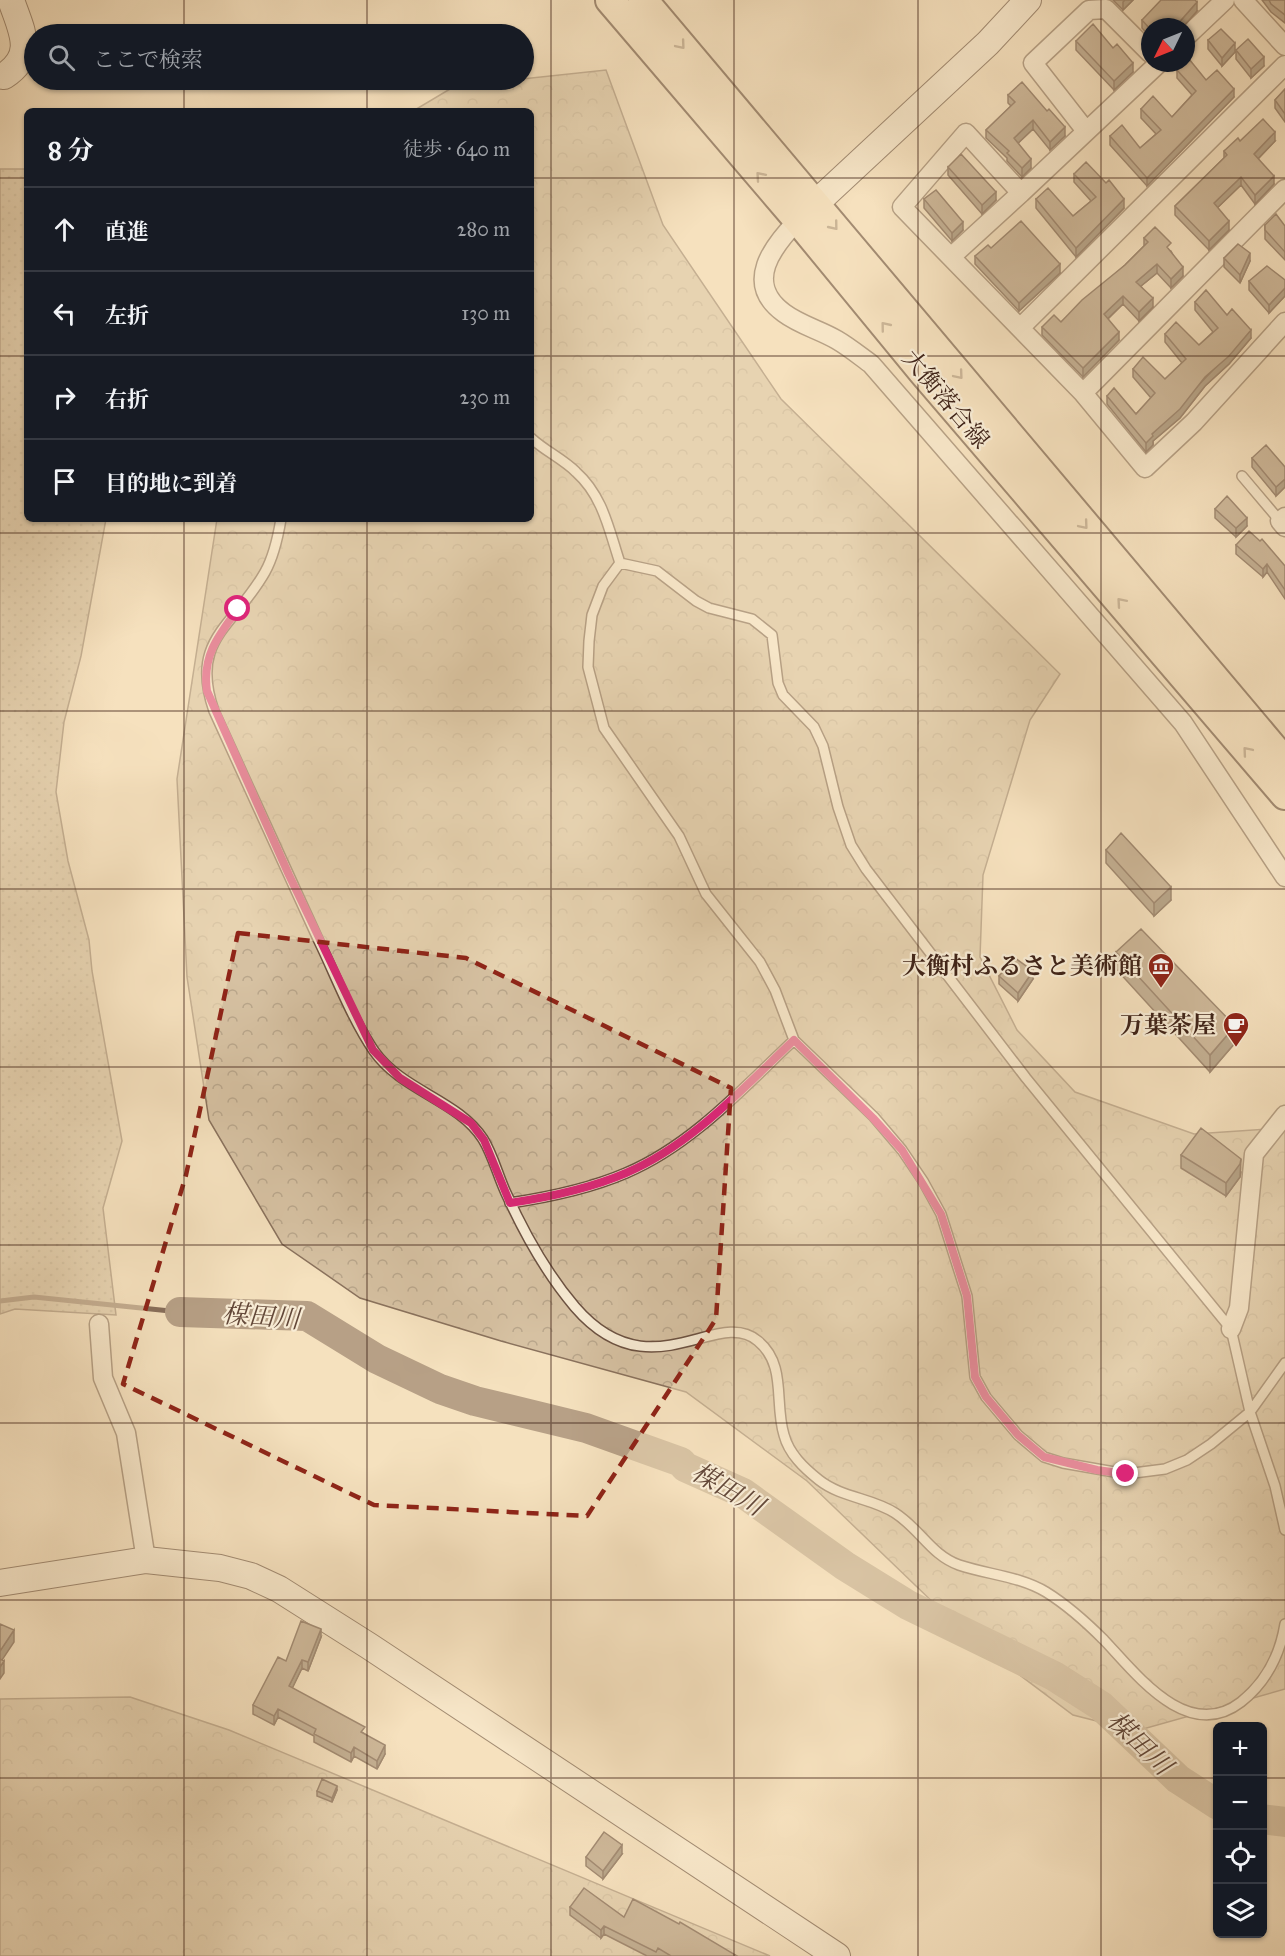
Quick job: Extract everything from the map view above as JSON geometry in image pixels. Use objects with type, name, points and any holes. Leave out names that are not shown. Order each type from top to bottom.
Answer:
[{"type":"main road","name":"大衡落合線","points":[[610,0],[806,211],[1285,762]]},
{"type":"main road","name":"大衡落合線","points":[[643,0],[806,211],[922,372],[1285,795]]},
{"type":"street","points":[[2,76],[21,60],[24,49],[24,38],[11,0]]},
{"type":"street","points":[[1028,0],[988,43],[806,211],[769,255],[764,270],[765,283],[771,298],[782,312],[837,340],[871,364],[1183,723],[1285,877]]},
{"type":"street","points":[[1195,28],[1225,0]]},
{"type":"street","points":[[1243,0],[1285,46]]},
{"type":"street","points":[[1086,131],[1033,63],[1089,10],[1106,9],[1141,44]]},
{"type":"street","points":[[1020,328],[1285,65]]},
{"type":"street","points":[[951,257],[1149,72]]},
{"type":"street","points":[[1021,193],[966,133],[902,207],[1083,393],[1145,468],[1194,422],[1285,322]]},
{"type":"street","points":[[1083,393],[1285,189]]},
{"type":"street","points":[[1231,1329],[1239,1308],[1254,1154],[1285,1114]]},
{"type":"street","points":[[99,1324],[103,1378],[126,1433],[146,1560]]},
{"type":"street","points":[[0,1583],[146,1560],[220,1568],[251,1576],[279,1589],[369,1646],[837,1956]]},
{"type":"lane","points":[[534,440],[575,470],[590,487],[602,507],[620,564]]},
{"type":"lane","points":[[1242,476],[1284,522]]},
{"type":"lane","points":[[280,522],[277,542],[266,570],[217,637],[207,656],[205,674],[207,691],[299,897],[373,1050],[400,1078],[471,1123],[484,1140],[510,1203],[557,1284],[578,1310],[613,1339],[650,1349],[735,1333],[754,1337],[769,1351],[776,1369],[784,1436],[794,1456],[808,1471],[845,1495],[879,1504],[898,1514],[942,1557],[958,1565],[1016,1578],[1046,1592],[1088,1625],[1151,1689],[1179,1709],[1199,1714],[1217,1712],[1235,1706],[1266,1676],[1275,1657],[1285,1624]]},
{"type":"lane","points":[[620,564],[603,586],[592,615],[589,641],[588,667],[604,728],[679,836],[706,894],[760,962],[775,990],[794,1040],[873,1118],[902,1150],[923,1181],[941,1214],[967,1296],[975,1377],[986,1397],[1029,1446],[1044,1457],[1063,1463],[1126,1474],[1147,1473],[1187,1460],[1250,1412],[1285,1363]]},
{"type":"lane","points":[[620,564],[657,571],[696,601],[709,608],[752,619],[772,635],[778,683],[783,695],[814,727],[824,746],[838,807],[851,845],[866,868],[1026,1078],[1231,1329],[1250,1412],[1275,1486],[1285,1530]]},
{"type":"lane","points":[[510,1203],[599,1184],[653,1159],[683,1140],[794,1040]]},
{"type":"highlighted area","points":[[238,933],[466,958],[731,1088],[716,1319],[587,1516],[374,1505],[123,1384],[186,1175]]},
{"type":"green space","points":[[606,70],[663,225],[781,399],[1060,674],[1030,720],[983,875],[980,957],[1017,1030],[1075,1092],[1194,1134],[1285,1128],[1285,1689],[1136,1731],[1073,1715],[969,1637],[807,1481],[686,1392],[501,1341],[360,1298],[282,1244],[209,1120],[187,977],[177,779],[217,522],[534,522],[534,108],[418,108],[448,90],[534,90],[534,78]]},
{"type":"green space","points":[[0,169],[24,169],[24,522],[105,522],[81,656],[64,722],[56,792],[68,861],[89,940],[92,971],[122,1141],[103,1208],[116,1315],[15,1309],[0,1314]]},
{"type":"green space","points":[[130,1697],[229,1730],[770,1956],[0,1956],[0,1699]]},
{"type":"building","points":[[1161,0],[1195,0],[1197,2],[1183,18],[1144,18]]},
{"type":"building","points":[[1269,0],[1285,0],[1285,15],[1271,4]]},
{"type":"building","points":[[1093,24],[1113,48],[1117,44],[1133,63],[1114,81],[1076,41]]},
{"type":"building","points":[[1221,29],[1235,43],[1222,58],[1208,40]]},
{"type":"building","points":[[1248,39],[1264,57],[1251,69],[1236,50]]},
{"type":"building","points":[[1195,66],[1206,80],[1217,70],[1234,89],[1147,178],[1110,136],[1122,125],[1140,148],[1161,130],[1141,109],[1153,96],[1172,117],[1196,91],[1179,72],[1195,72]]},
{"type":"building","points":[[1022,82],[1047,111],[1049,109],[1065,127],[1050,142],[1033,120],[1014,138],[1031,159],[1022,168],[1007,153],[1009,151],[986,130],[1015,102],[1008,95]]},
{"type":"building","points":[[1285,89],[1285,114],[1275,100]]},
{"type":"building","points":[[1263,119],[1275,132],[1254,154],[1274,176],[1255,195],[1241,177],[1214,203],[1229,221],[1209,241],[1175,206],[1227,155],[1224,151],[1238,138],[1240,141]]},
{"type":"building","points":[[961,154],[996,192],[982,205],[948,167]]},
{"type":"building","points":[[1086,162],[1106,183],[1109,180],[1124,199],[1076,248],[1036,199],[1048,188],[1073,216],[1096,197],[1074,174]]},
{"type":"building","points":[[936,190],[963,222],[952,233],[924,199]]},
{"type":"building","points":[[1276,214],[1285,226],[1285,252],[1265,230],[1265,225]]},
{"type":"building","points":[[1021,221],[1060,264],[1019,303],[975,256],[988,245],[991,248]]},
{"type":"building","points":[[1155,227],[1171,243],[1167,247],[1183,267],[1171,279],[1157,264],[1136,282],[1153,298],[1139,312],[1123,296],[1104,314],[1119,332],[1083,368],[1042,327],[1054,315],[1061,322],[1082,300],[1125,265],[1148,242],[1144,238]]},
{"type":"building","points":[[1238,244],[1250,253],[1240,275],[1224,258]]},
{"type":"building","points":[[1267,266],[1285,280],[1285,288],[1269,305],[1249,281]]},
{"type":"building","points":[[1206,290],[1227,315],[1232,309],[1251,330],[1146,443],[1107,396],[1114,388],[1136,414],[1155,393],[1133,369],[1143,357],[1165,379],[1186,359],[1165,334],[1176,322],[1199,345],[1218,328],[1195,302]]},
{"type":"building","points":[[1266,445],[1285,467],[1285,479],[1276,487],[1252,458]]},
{"type":"building","points":[[1227,496],[1247,518],[1236,528],[1215,509]]},
{"type":"building","points":[[1249,531],[1260,541],[1262,539],[1285,566],[1285,590],[1267,564],[1263,569],[1236,545]]},
{"type":"building","points":[[1121,833],[1171,887],[1154,903],[1106,850]]},
{"type":"building","points":[[1141,929],[1235,1026],[1210,1055],[1116,952]]},
{"type":"building","points":[[1015,958],[1033,971],[1018,993],[999,976]]},
{"type":"building","points":[[1201,1128],[1241,1159],[1240,1164],[1226,1183],[1181,1155]]},
{"type":"building","points":[[301,1621],[321,1629],[308,1662],[302,1660],[289,1686],[365,1727],[361,1732],[385,1745],[377,1761],[354,1747],[351,1753],[314,1734],[316,1729],[278,1709],[274,1716],[253,1705],[278,1657],[286,1661]]},
{"type":"building","points":[[0,1624],[14,1630],[0,1651]]},
{"type":"building","points":[[322,1779],[337,1786],[332,1798],[317,1791]]},
{"type":"building","points":[[604,1832],[622,1845],[603,1871],[586,1857]]},
{"type":"building","points":[[584,1888],[624,1917],[633,1899],[679,1924],[680,1922],[737,1956],[671,1956],[658,1948],[656,1952],[604,1926],[601,1930],[570,1907]]},
{"type":"waterway","points":[[0,1301],[34,1297],[180,1312]]},
{"type":"waterway","name":"楳田川","points":[[180,1312],[307,1316],[377,1359],[440,1389],[475,1401],[586,1428],[681,1462],[685,1467],[743,1493],[845,1566],[908,1605],[1054,1676],[1101,1706],[1178,1779],[1213,1802]]},
{"type":"waterway","name":"楳田川","points":[[1267,1820],[1285,1822]]},
{"type":"place","name":"大衡村ふるさと美術館","points":[[1161,989]]},
{"type":"place","name":"万葉茶屋","points":[[1236,1048]]},
{"type":"route","points":[[238,609],[217,637],[207,656],[205,674],[207,691],[289,875],[339,984],[373,1050],[400,1078],[471,1123],[484,1140],[510,1203],[543,1198],[599,1184],[653,1159],[683,1140],[794,1040],[902,1150],[923,1181],[941,1214],[954,1247],[967,1296],[975,1377],[986,1397],[1018,1435],[1044,1457],[1063,1463],[1126,1474]]}]
